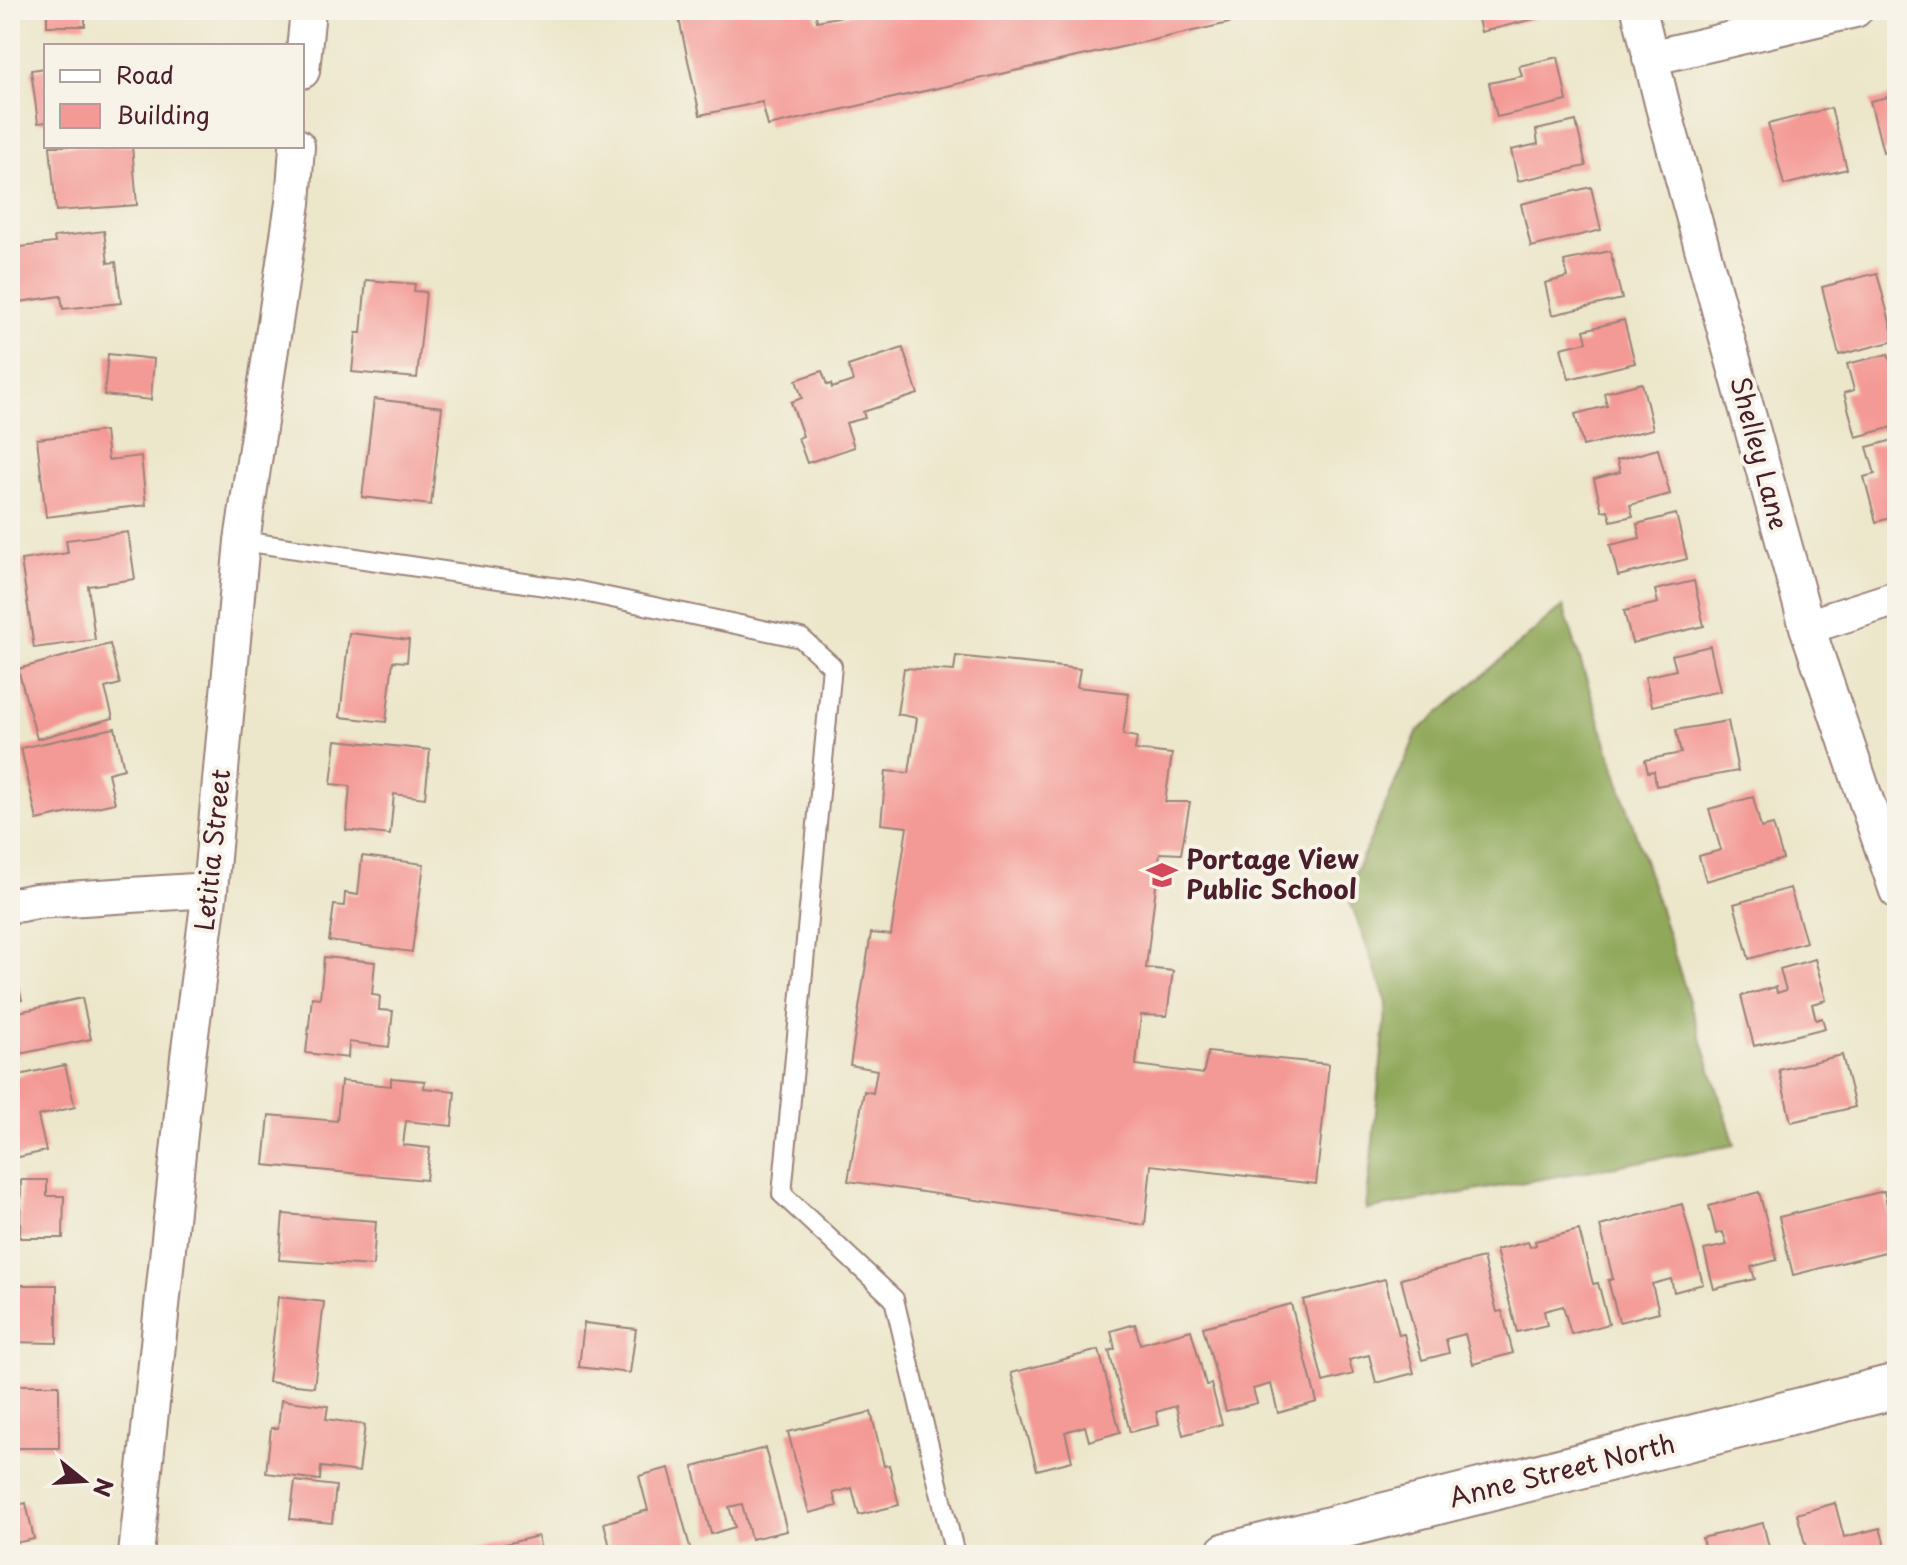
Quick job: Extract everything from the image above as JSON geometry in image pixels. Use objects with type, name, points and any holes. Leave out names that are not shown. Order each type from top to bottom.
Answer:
[{"type":"street","points":[[304,51],[308,10]]},
{"type":"street","name":"Shelley Lane","points":[[1639,10],[1807,627],[1897,891]]},
{"type":"street","points":[[1650,58],[1855,10]]},
{"type":"street","name":"Letitia Street","points":[[136,1555],[188,1057],[210,890],[242,541],[293,203],[297,148]]},
{"type":"street","points":[[1807,627],[1897,598]]},
{"type":"street","points":[[10,906],[36,901],[210,890]]},
{"type":"street","name":"Anne Street North","points":[[1227,1555],[1897,1386]]},
{"type":"lane","points":[[242,541],[595,594],[801,638],[832,666],[782,1194],[894,1299],[955,1555]]},
{"type":"green space","points":[[1563,606],[1735,1145],[1366,1210],[1387,1003],[1347,892],[1418,731]]},
{"type":"building","points":[[47,10],[85,10],[85,26],[47,26]]},
{"type":"building","points":[[677,10],[815,10],[817,21],[872,10],[1245,10],[1247,19],[768,126],[762,102],[700,115]]},
{"type":"building","points":[[1476,10],[1544,10],[1546,16],[1481,32]]},
{"type":"building","points":[[1558,57],[1567,101],[1497,117],[1489,83],[1522,76],[1519,66]]},
{"type":"building","points":[[44,68],[44,122],[38,123],[31,70]]},
{"type":"building","points":[[1897,95],[1897,149],[1883,152],[1870,101]]},
{"type":"building","points":[[1831,108],[1847,169],[1784,185],[1768,124]]},
{"type":"building","points":[[1576,121],[1586,166],[1518,181],[1511,150],[1538,144],[1536,130]]},
{"type":"building","points":[[50,148],[132,148],[137,205],[56,211]]},
{"type":"building","points":[[1591,187],[1601,230],[1531,247],[1521,204]]},
{"type":"building","points":[[104,231],[108,263],[116,262],[121,303],[63,309],[61,296],[19,302],[12,248],[55,243],[54,237]]},
{"type":"building","points":[[1610,251],[1622,299],[1552,315],[1545,283],[1568,277],[1564,261]]},
{"type":"building","points":[[1877,273],[1895,341],[1839,355],[1822,287]]},
{"type":"building","points":[[366,280],[415,284],[414,291],[426,292],[417,378],[352,372],[356,333],[361,333]]},
{"type":"building","points":[[1624,320],[1635,363],[1569,379],[1561,348],[1587,342],[1584,330]]},
{"type":"building","points":[[903,348],[918,394],[863,412],[865,418],[846,423],[854,447],[807,463],[798,438],[803,436],[791,402],[802,398],[796,380],[822,371],[827,385],[831,384],[832,388],[853,381],[848,366]]},
{"type":"building","points":[[108,354],[154,359],[151,400],[104,395]]},
{"type":"building","points":[[1888,354],[1897,379],[1897,426],[1856,437],[1844,393],[1854,390],[1847,364]]},
{"type":"building","points":[[1642,383],[1653,429],[1583,446],[1575,414],[1607,406],[1604,393]]},
{"type":"building","points":[[374,399],[442,407],[431,505],[362,497]]},
{"type":"building","points":[[105,431],[108,460],[141,456],[146,505],[46,517],[37,439]]},
{"type":"building","points":[[1897,439],[1897,516],[1876,522],[1864,477],[1875,474],[1867,447]]},
{"type":"building","points":[[1658,449],[1670,494],[1630,505],[1633,516],[1611,521],[1608,510],[1602,511],[1594,479],[1620,472],[1617,460]]},
{"type":"building","points":[[1676,514],[1687,559],[1618,576],[1610,545],[1640,538],[1637,524]]},
{"type":"building","points":[[128,532],[135,579],[88,586],[95,640],[34,648],[21,560],[68,553],[66,540]]},
{"type":"building","points":[[1694,581],[1704,626],[1632,643],[1624,611],[1658,603],[1655,590]]},
{"type":"building","points":[[349,633],[409,640],[407,662],[393,661],[386,722],[340,717]]},
{"type":"building","points":[[110,644],[120,684],[105,688],[113,718],[37,739],[18,669]]},
{"type":"building","points":[[1710,646],[1720,691],[1652,706],[1645,677],[1676,670],[1672,655]]},
{"type":"building","points":[[956,656],[1080,669],[1077,687],[1129,693],[1123,735],[1137,737],[1135,750],[1172,754],[1165,802],[1190,802],[1181,854],[1160,853],[1146,968],[1173,971],[1167,1016],[1141,1015],[1136,1065],[1203,1074],[1208,1052],[1329,1064],[1316,1184],[1151,1165],[1145,1225],[848,1181],[864,1091],[873,1093],[877,1070],[850,1065],[871,933],[891,935],[907,827],[881,824],[886,771],[909,773],[917,718],[897,714],[904,668],[954,671]]},
{"type":"building","points":[[1728,721],[1738,771],[1656,786],[1654,771],[1648,772],[1645,760],[1681,753],[1676,730]]},
{"type":"building","points":[[115,728],[124,769],[108,773],[115,803],[37,820],[21,748]]},
{"type":"building","points":[[336,740],[430,750],[425,798],[394,794],[390,835],[346,830],[350,786],[331,784]]},
{"type":"building","points":[[1753,797],[1761,828],[1773,825],[1783,859],[1706,881],[1699,856],[1721,850],[1709,809]]},
{"type":"building","points":[[362,856],[424,864],[412,952],[329,941],[334,905],[344,906],[345,893],[358,895]]},
{"type":"building","points":[[1790,888],[1806,942],[1749,959],[1734,904]]},
{"type":"building","points":[[324,957],[375,962],[372,995],[380,996],[379,1010],[393,1011],[389,1047],[349,1042],[348,1058],[306,1053],[312,997],[320,998]]},
{"type":"building","points":[[1815,959],[1826,1000],[1812,1004],[1816,1020],[1822,1018],[1825,1028],[1754,1046],[1741,996],[1776,987],[1777,993],[1786,990],[1780,969]]},
{"type":"building","points":[[14,969],[22,1000],[10,1003],[10,970]]},
{"type":"building","points":[[82,998],[91,1039],[10,1056],[10,1014]]},
{"type":"building","points":[[1842,1055],[1855,1107],[1791,1122],[1779,1070]]},
{"type":"building","points":[[65,1065],[75,1107],[38,1116],[46,1151],[10,1159],[10,1077]]},
{"type":"building","points":[[391,1078],[425,1081],[424,1088],[455,1091],[452,1126],[406,1121],[403,1145],[430,1148],[426,1180],[264,1165],[269,1115],[337,1121],[341,1081],[391,1086]]},
{"type":"building","points":[[21,1180],[47,1180],[47,1196],[64,1196],[63,1238],[20,1238]]},
{"type":"building","points":[[1884,1191],[1897,1249],[1793,1275],[1779,1217]]},
{"type":"building","points":[[1759,1192],[1777,1260],[1751,1267],[1755,1279],[1714,1289],[1704,1250],[1727,1245],[1723,1232],[1716,1234],[1709,1206]]},
{"type":"building","points":[[1682,1204],[1703,1284],[1674,1292],[1671,1279],[1652,1284],[1659,1312],[1619,1322],[1608,1280],[1613,1279],[1600,1226]]},
{"type":"building","points":[[283,1214],[376,1221],[373,1266],[279,1260]]},
{"type":"building","points":[[1579,1230],[1593,1284],[1598,1283],[1609,1324],[1571,1334],[1563,1306],[1544,1311],[1547,1325],[1517,1332],[1496,1250],[1528,1242],[1530,1247],[1536,1245],[1535,1241]]},
{"type":"building","points":[[1483,1258],[1497,1312],[1502,1311],[1513,1353],[1473,1364],[1465,1334],[1446,1339],[1449,1353],[1422,1360],[1401,1279]]},
{"type":"building","points":[[1385,1279],[1399,1335],[1404,1334],[1414,1373],[1376,1383],[1369,1355],[1349,1360],[1353,1374],[1323,1382],[1303,1300]]},
{"type":"building","points":[[10,1285],[57,1285],[57,1343],[10,1342]]},
{"type":"building","points":[[278,1297],[324,1302],[314,1387],[268,1382]]},
{"type":"building","points":[[1291,1304],[1317,1402],[1278,1413],[1271,1384],[1253,1389],[1257,1403],[1226,1411],[1203,1327]]},
{"type":"building","points":[[584,1323],[636,1329],[630,1373],[579,1367]]},
{"type":"building","points":[[1135,1324],[1140,1344],[1191,1330],[1206,1385],[1211,1384],[1222,1424],[1183,1435],[1176,1406],[1156,1412],[1159,1425],[1130,1432],[1109,1351],[1115,1349],[1111,1331]]},
{"type":"building","points":[[1099,1350],[1120,1432],[1089,1441],[1085,1426],[1065,1432],[1072,1461],[1037,1470],[1011,1373]]},
{"type":"building","points":[[10,1385],[59,1385],[59,1448],[10,1448]]},
{"type":"building","points":[[281,1400],[328,1406],[326,1419],[365,1425],[359,1472],[321,1467],[320,1480],[266,1473],[271,1428],[278,1428]]},
{"type":"building","points":[[871,1412],[884,1466],[889,1465],[899,1505],[859,1515],[852,1488],[833,1493],[837,1506],[809,1513],[788,1432]]},
{"type":"building","points":[[765,1448],[787,1531],[751,1539],[742,1504],[729,1507],[735,1527],[711,1534],[693,1467]]},
{"type":"building","points":[[669,1468],[692,1555],[612,1555],[604,1523],[648,1510],[639,1476]]},
{"type":"building","points":[[295,1481],[336,1486],[332,1523],[290,1519]]},
{"type":"building","points":[[1897,1487],[1897,1515],[1896,1515],[1888,1489]]},
{"type":"building","points":[[26,1503],[34,1539],[10,1544],[10,1507]]},
{"type":"building","points":[[1835,1503],[1844,1537],[1880,1528],[1888,1555],[1808,1555],[1797,1514]]},
{"type":"building","points":[[1763,1523],[1770,1551],[1753,1555],[1706,1555],[1702,1538]]},
{"type":"building","points":[[538,1536],[542,1555],[464,1555],[464,1554]]},
{"type":"place","name":"Portage View Public School","points":[[1162,875]]}]
